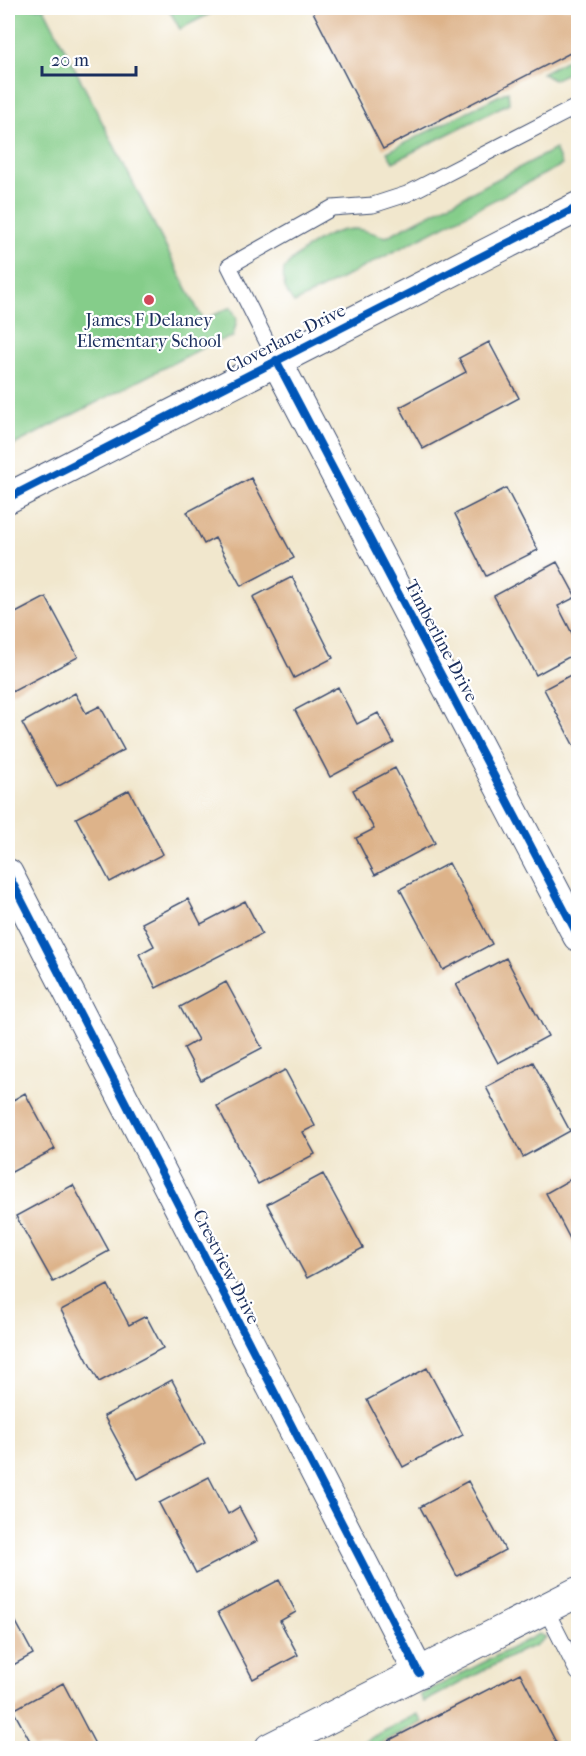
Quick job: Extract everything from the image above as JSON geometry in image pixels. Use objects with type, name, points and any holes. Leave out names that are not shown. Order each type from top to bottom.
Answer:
[{"type":"street","name":"Cloverlane Drive","points":[[8,498],[579,207]]},
{"type":"street","name":"Timberline Drive","points":[[276,360],[579,936]]},
{"type":"street","name":"Crestview Drive","points":[[8,874],[419,1673]]},
{"type":"street","points":[[270,1749],[579,1592]]},
{"type":"lane","points":[[276,360],[229,266],[332,208],[373,206],[407,194],[579,106]]},
{"type":"lane","points":[[545,1608],[579,1673]]},
{"type":"green space","points":[[8,8],[44,8],[203,320],[231,307],[237,319],[233,337],[212,343],[8,448]]},
{"type":"green space","points":[[168,8],[221,8],[180,29]]},
{"type":"green space","points":[[578,54],[578,68],[553,80],[542,73]]},
{"type":"green space","points":[[508,91],[509,103],[393,162],[387,152]]},
{"type":"green space","points":[[555,149],[562,165],[294,303],[288,295],[283,279],[284,269],[298,255],[324,237],[353,229],[386,237]]},
{"type":"green space","points":[[539,1634],[546,1637],[536,1645],[424,1702],[420,1695]]},
{"type":"green space","points":[[417,1714],[422,1722],[371,1748],[351,1748]]},
{"type":"building","points":[[311,8],[578,8],[578,49],[383,149]]},
{"type":"building","points":[[489,342],[519,398],[423,449],[400,407],[466,372],[459,358]]},
{"type":"building","points":[[251,478],[294,558],[241,586],[215,538],[204,544],[187,512]]},
{"type":"building","points":[[506,488],[538,550],[486,576],[455,514]]},
{"type":"building","points":[[557,562],[576,597],[558,606],[578,645],[578,652],[536,675],[494,596]]},
{"type":"building","points":[[292,577],[333,658],[294,678],[253,597]]},
{"type":"building","points":[[46,597],[78,657],[10,693],[8,688],[8,617]]},
{"type":"building","points":[[578,671],[578,754],[544,689]]},
{"type":"building","points":[[338,687],[357,724],[378,713],[394,743],[330,777],[295,710]]},
{"type":"building","points":[[75,693],[86,713],[100,706],[124,750],[57,787],[22,723]]},
{"type":"building","points":[[395,768],[435,843],[375,875],[356,838],[374,829],[353,790]]},
{"type":"building","points":[[129,790],[163,854],[110,882],[76,818]]},
{"type":"building","points":[[449,863],[492,944],[443,970],[400,889]]},
{"type":"building","points":[[188,899],[201,924],[245,901],[262,934],[156,988],[139,954],[154,946],[142,923]]},
{"type":"building","points":[[506,958],[548,1036],[498,1063],[456,984]]},
{"type":"building","points":[[226,982],[262,1048],[201,1080],[184,1048],[198,1040],[180,1007]]},
{"type":"building","points":[[533,1062],[570,1131],[523,1157],[486,1087]]},
{"type":"building","points":[[285,1070],[315,1126],[303,1132],[315,1154],[258,1184],[217,1106]]},
{"type":"building","points":[[25,1093],[55,1149],[8,1174],[8,1103]]},
{"type":"building","points":[[323,1174],[363,1248],[307,1278],[267,1204]]},
{"type":"building","points":[[578,1175],[578,1254],[546,1193]]},
{"type":"building","points":[[73,1185],[109,1251],[53,1282],[16,1216]]},
{"type":"building","points":[[108,1285],[129,1325],[146,1316],[163,1348],[99,1382],[61,1310]]},
{"type":"building","points":[[427,1368],[463,1435],[403,1467],[367,1400]]},
{"type":"building","points":[[172,1380],[205,1443],[138,1479],[104,1416]]},
{"type":"building","points":[[209,1477],[228,1514],[239,1507],[257,1541],[196,1573],[159,1503]]},
{"type":"building","points":[[468,1481],[505,1550],[457,1576],[420,1507]]},
{"type":"building","points":[[279,1580],[296,1612],[280,1621],[298,1655],[253,1679],[218,1612]]},
{"type":"building","points":[[8,1607],[33,1654],[8,1668]]},
{"type":"building","points":[[520,1673],[559,1748],[374,1748]]},
{"type":"building","points":[[63,1683],[97,1748],[34,1748],[13,1710]]},
{"type":"cycle path","points":[[8,498],[578,207]]},
{"type":"cycle path","points":[[276,360],[578,936]]},
{"type":"cycle path","points":[[8,874],[419,1673]]},
{"type":"place","name":"James F Delaney Elementary School","points":[[149,300]]}]
